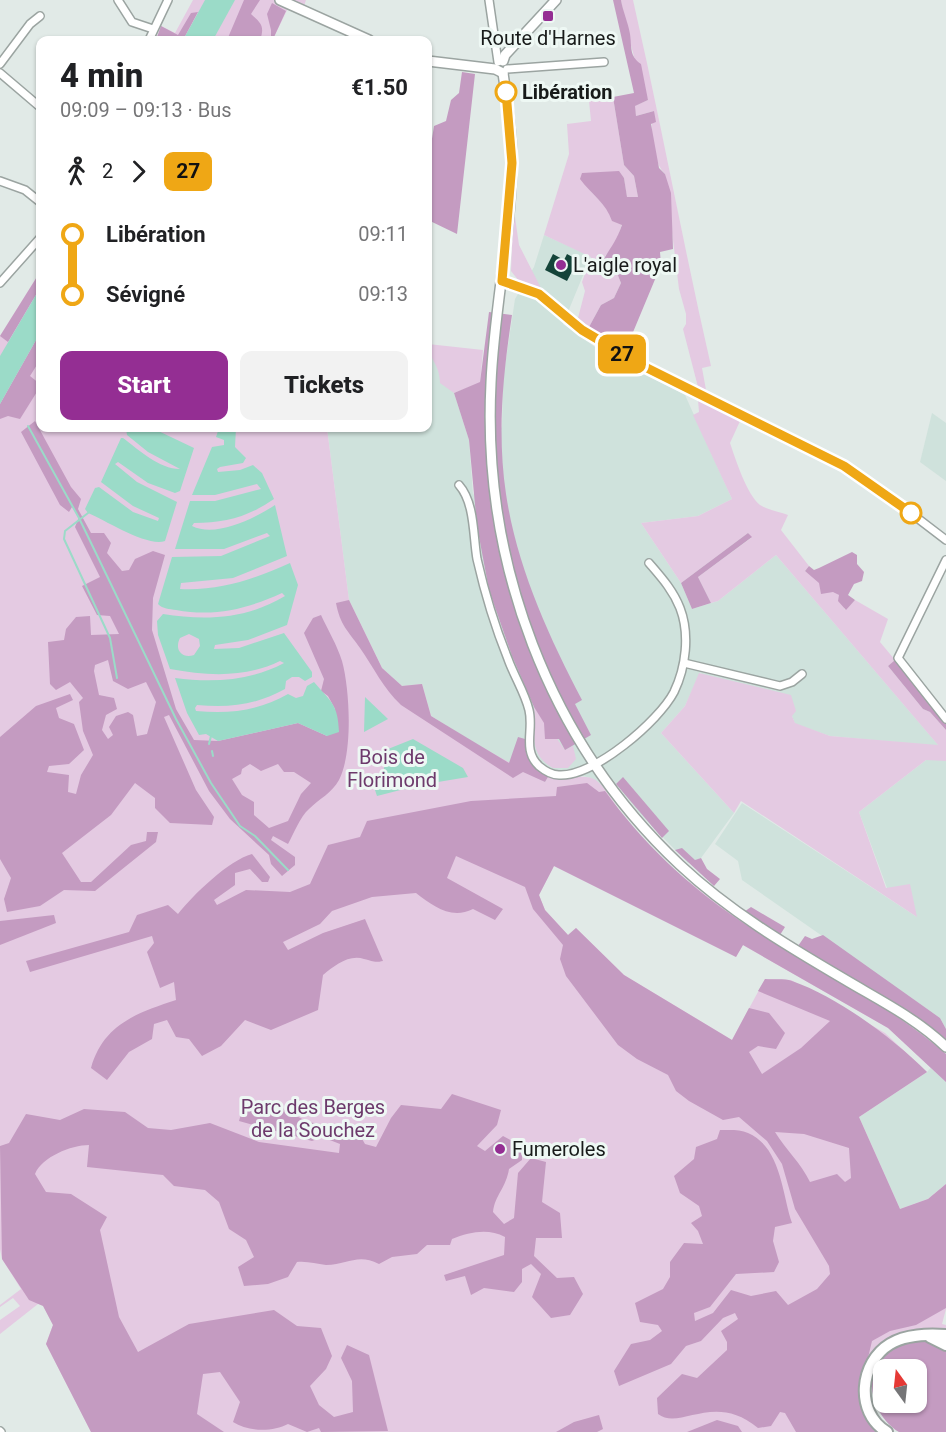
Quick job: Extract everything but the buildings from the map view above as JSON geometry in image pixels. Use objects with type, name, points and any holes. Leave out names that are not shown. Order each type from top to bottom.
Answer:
[{"type":"highway","points":[[887,1432],[873,1418],[867,1405],[865,1389],[867,1373],[875,1358],[888,1345],[902,1338],[946,1335]]},
{"type":"highway","points":[[927,1336],[946,1345]]},
{"type":"main road","points":[[279,0],[360,36]]},
{"type":"main road","points":[[556,0],[512,48],[501,67],[512,163],[489,414],[494,498],[499,532],[515,598],[553,693],[594,763],[644,828],[708,891],[770,934],[914,1020],[946,1047]]},
{"type":"main road","points":[[432,61],[501,67]]},
{"type":"street","points":[[118,0],[132,22],[153,29]]},
{"type":"street","points":[[150,36],[168,0]]},
{"type":"street","points":[[489,0],[501,67],[604,62]]},
{"type":"street","points":[[0,64],[30,24],[40,16]]},
{"type":"street","points":[[0,73],[36,104]]},
{"type":"street","points":[[0,181],[25,190],[36,199]]},
{"type":"street","points":[[0,283],[36,242]]},
{"type":"street","points":[[502,281],[539,294],[582,330],[643,366],[844,466],[905,508],[946,540]]},
{"type":"street","points":[[459,485],[468,500],[477,559],[491,614],[529,710],[528,739],[532,757],[548,773],[557,776],[582,770],[622,746],[665,708],[680,677],[686,642],[680,609],[672,589],[649,563]]},
{"type":"street","points":[[945,715],[898,658],[946,560]]},
{"type":"street","points":[[684,663],[780,686],[792,682],[802,674]]},
{"type":"shaded area","points":[[205,0],[235,0],[215,36],[185,36]]},
{"type":"shaded area","points":[[244,0],[260,0],[251,14],[261,25],[261,36],[229,36]]},
{"type":"shaded area","points":[[613,0],[621,0],[632,51],[641,64],[648,100],[635,106],[636,116],[654,111],[656,122],[651,124],[659,168],[665,174],[671,193],[673,249],[660,252],[661,265],[626,349],[589,327],[601,305],[614,298],[621,283],[617,273],[598,270],[622,225],[612,221],[602,204],[580,179],[582,173],[619,171],[624,178],[627,197],[638,197],[634,176],[624,165],[613,97],[634,93]]},
{"type":"shaded area","points":[[272,3],[286,11],[274,36],[271,36],[267,14]]},
{"type":"shaded area","points":[[198,12],[185,36],[157,36],[161,26],[178,35],[191,13]]},
{"type":"shaded area","points":[[462,72],[475,74],[457,234],[432,222],[432,139],[434,126],[446,121],[451,100],[459,93]]},
{"type":"shaded area","points":[[544,235],[591,256],[563,324],[602,352],[685,395],[732,499],[698,516],[641,523],[681,583],[692,609],[718,601],[776,555],[939,746],[830,736],[795,724],[792,716],[700,673],[685,706],[661,733],[734,813],[701,858],[688,863],[641,815],[616,784],[605,791],[591,778],[583,776],[558,779],[522,772],[431,716],[422,684],[402,687],[382,668],[349,600],[328,432],[432,432],[432,352],[454,393],[469,440],[473,495],[502,426],[503,379],[515,299],[534,267]]},
{"type":"shaded area","points":[[36,278],[36,295],[8,342],[0,336]]},
{"type":"shaded area","points":[[36,295],[36,340],[0,404],[0,356]]},
{"type":"shaded area","points":[[489,312],[512,315],[506,359],[502,427],[503,472],[511,521],[535,600],[582,700],[575,704],[591,735],[565,750],[559,739],[545,739],[544,723],[534,707],[512,656],[489,590],[477,526],[469,440],[454,393],[480,382]]},
{"type":"shaded area","points":[[36,340],[36,366],[30,376],[36,381],[36,393],[20,419],[8,416],[0,419],[0,404]]},
{"type":"shaded area","points":[[932,413],[946,423],[946,481],[920,462]]},
{"type":"shaded area","points":[[35,421],[36,432],[41,432],[71,487],[81,499],[78,509],[91,533],[104,533],[111,543],[107,553],[122,571],[129,570],[135,559],[153,551],[165,555],[153,598],[152,630],[176,709],[194,740],[218,741],[298,723],[327,736],[335,709],[328,696],[321,691],[324,679],[304,633],[313,618],[321,615],[338,649],[345,673],[349,721],[346,754],[336,785],[306,812],[288,844],[273,836],[271,840],[295,857],[295,865],[282,876],[271,864],[269,855],[230,819],[209,791],[169,715],[164,717],[196,790],[214,817],[212,825],[170,823],[155,808],[155,798],[135,783],[111,815],[62,853],[81,882],[91,882],[131,845],[146,841],[147,832],[158,832],[156,842],[95,891],[64,890],[40,906],[7,912],[4,899],[11,878],[0,859],[0,737],[36,706],[70,694],[73,700],[56,708],[59,718],[74,724],[84,750],[69,764],[49,766],[47,772],[69,775],[68,792],[76,794],[81,775],[93,755],[83,731],[79,702],[83,698],[70,682],[56,690],[50,684],[48,642],[64,640],[66,629],[76,617],[90,616],[91,635],[119,634],[110,616],[97,615],[82,586],[100,577],[75,527],[79,517],[72,507],[69,512],[60,505],[21,432]],"holes":[[[108,660],[113,681],[128,689],[146,682],[156,702],[147,734],[137,736],[133,715],[128,712],[116,716],[109,727],[113,735],[108,739],[102,730],[106,715],[117,709],[114,698],[99,695],[95,665]],[[250,764],[261,771],[278,764],[284,772],[294,772],[311,783],[301,794],[288,821],[269,828],[254,815],[254,802],[242,795],[232,779],[241,774],[242,769]]]},
{"type":"shaded area","points":[[127,432],[160,432],[194,448],[180,491],[175,493],[148,483],[118,462],[115,464],[137,482],[177,502],[165,541],[157,542],[138,537],[88,513],[85,509],[95,488],[99,487],[133,512],[158,521],[159,518],[133,506],[101,482],[121,438],[164,466],[180,469],[148,452],[127,435]]},
{"type":"shaded area","points":[[218,432],[236,432],[235,447],[246,458],[243,463],[220,467],[217,469],[218,472],[240,470],[253,465],[262,473],[274,499],[236,518],[194,523],[192,526],[212,530],[224,528],[246,521],[275,505],[287,556],[233,578],[181,583],[180,589],[209,588],[236,583],[290,563],[298,585],[287,625],[248,640],[215,645],[214,649],[239,648],[284,633],[312,672],[312,677],[305,681],[299,677],[292,677],[286,681],[285,689],[264,699],[221,706],[197,705],[196,711],[243,710],[255,708],[288,694],[296,698],[303,696],[307,686],[314,682],[335,709],[339,732],[327,736],[298,723],[218,741],[206,734],[199,735],[187,713],[175,678],[231,679],[258,674],[284,663],[280,661],[267,667],[226,674],[170,669],[158,635],[157,621],[163,614],[210,617],[241,614],[271,604],[285,596],[282,593],[243,607],[204,613],[166,608],[158,604],[172,557],[221,556],[270,536],[267,533],[224,549],[175,549],[190,501],[215,501],[261,489],[257,484],[215,495],[192,495],[212,447],[224,445],[224,440],[216,437]],"holes":[[[189,634],[199,639],[200,646],[194,655],[186,656],[180,653],[178,642],[180,638]]]},
{"type":"shaded area","points":[[748,533],[752,537],[698,577],[711,603],[692,609],[681,583]]},
{"type":"shaded area","points":[[852,552],[857,555],[857,564],[864,572],[862,581],[854,584],[848,595],[855,600],[846,610],[838,601],[839,595],[833,592],[821,594],[819,583],[805,571],[809,566],[814,570]]},
{"type":"shaded area","points":[[349,600],[382,668],[402,686],[422,684],[431,716],[509,763],[518,737],[525,739],[529,758],[548,777],[545,782],[523,772],[513,778],[401,705],[384,685],[342,622],[336,603]]},
{"type":"shaded area","points":[[895,660],[946,723],[946,730],[930,712],[923,709],[888,666]]},
{"type":"shaded area","points":[[365,697],[388,719],[364,732]]},
{"type":"shaded area","points":[[413,739],[463,768],[468,777],[420,785],[377,796],[373,784],[382,778],[388,749]]},
{"type":"shaded area","points":[[926,760],[946,761],[946,1029],[940,1018],[742,880],[738,861],[715,844],[742,803],[917,917],[887,888],[859,812]]},
{"type":"shaded area","points":[[623,777],[669,831],[662,838],[616,784]]},
{"type":"shaded area","points":[[587,783],[599,792],[605,791],[634,828],[666,862],[701,892],[765,937],[897,1017],[946,1054],[946,1082],[888,1028],[743,945],[736,957],[554,866],[539,895],[545,910],[568,935],[576,928],[624,975],[732,1040],[749,1008],[769,1013],[785,1033],[776,1049],[758,1046],[749,1052],[762,1074],[801,1048],[830,1021],[758,991],[765,979],[792,981],[828,997],[881,1032],[927,1072],[859,1117],[900,1209],[928,1199],[946,1184],[946,1308],[916,1325],[890,1331],[872,1341],[861,1387],[882,1432],[796,1432],[785,1413],[780,1412],[771,1426],[758,1428],[742,1417],[727,1413],[713,1412],[677,1418],[667,1418],[658,1414],[657,1398],[682,1374],[697,1378],[727,1350],[727,1342],[721,1331],[738,1319],[735,1313],[723,1318],[701,1341],[686,1346],[671,1364],[619,1386],[614,1371],[631,1344],[650,1340],[662,1331],[658,1325],[640,1322],[635,1303],[663,1289],[670,1277],[670,1262],[684,1243],[703,1244],[698,1231],[691,1223],[702,1216],[699,1206],[680,1193],[674,1176],[694,1159],[696,1147],[717,1139],[720,1130],[745,1132],[759,1140],[767,1149],[779,1172],[792,1223],[775,1227],[773,1241],[779,1262],[774,1272],[736,1274],[710,1307],[694,1313],[695,1321],[713,1313],[731,1290],[751,1296],[776,1291],[788,1305],[817,1289],[830,1274],[829,1266],[795,1209],[782,1164],[767,1141],[739,1117],[723,1120],[689,1101],[676,1091],[668,1075],[637,1059],[618,1045],[566,976],[560,959],[563,945],[533,909],[525,887],[456,856],[447,878],[503,909],[495,920],[473,909],[457,913],[443,910],[416,893],[372,897],[332,911],[320,924],[283,942],[288,950],[323,933],[365,919],[383,961],[353,958],[342,962],[323,975],[318,1010],[271,1030],[245,1020],[221,1046],[202,1056],[189,1039],[176,1037],[167,1020],[154,1024],[152,1039],[129,1052],[107,1080],[91,1068],[96,1053],[104,1041],[113,1031],[135,1016],[176,1000],[174,982],[160,988],[147,952],[154,943],[152,936],[30,972],[26,961],[129,932],[137,915],[168,905],[178,914],[202,888],[222,871],[252,854],[270,877],[268,882],[262,882],[250,869],[235,873],[235,885],[214,900],[217,905],[246,890],[290,892],[310,884],[328,845],[360,837],[367,821],[471,801],[556,796],[557,787]],"holes":[[[775,1132],[804,1134],[849,1148],[851,1178],[845,1182],[837,1174],[810,1182]]]},
{"type":"shaded area","points":[[682,848],[695,860],[701,858],[707,869],[720,879],[714,886],[675,850]]},
{"type":"shaded area","points":[[751,907],[785,927],[780,935],[744,912]]},
{"type":"shaded area","points":[[54,915],[56,923],[0,945],[0,921]]},
{"type":"shaded area","points":[[823,935],[940,1018],[946,1029],[946,1040],[916,1017],[798,946],[805,936],[812,939]]},
{"type":"shaded area","points":[[946,1052],[946,1184],[928,1199],[900,1209],[859,1117],[927,1072]]},
{"type":"shaded area","points":[[452,1094],[501,1110],[497,1125],[477,1146],[485,1151],[503,1136],[522,1146],[522,1160],[509,1169],[494,1206],[493,1212],[504,1224],[514,1218],[518,1173],[531,1158],[546,1162],[542,1202],[560,1213],[562,1238],[536,1238],[534,1256],[557,1278],[574,1277],[583,1294],[570,1315],[551,1318],[532,1297],[541,1274],[531,1264],[522,1269],[522,1282],[514,1292],[484,1288],[471,1295],[465,1276],[446,1281],[444,1275],[504,1255],[505,1237],[486,1232],[465,1234],[452,1239],[450,1245],[427,1245],[417,1254],[392,1257],[379,1264],[358,1259],[334,1265],[297,1262],[288,1277],[268,1284],[244,1286],[238,1267],[254,1257],[246,1240],[229,1229],[219,1202],[205,1190],[174,1186],[163,1175],[87,1167],[89,1145],[74,1147],[50,1157],[35,1174],[46,1192],[71,1194],[107,1217],[100,1230],[119,1317],[138,1352],[189,1324],[274,1310],[297,1326],[321,1328],[332,1356],[326,1369],[310,1386],[319,1405],[334,1417],[353,1412],[352,1381],[341,1358],[347,1345],[369,1355],[388,1431],[321,1432],[319,1428],[307,1432],[288,1424],[260,1430],[246,1428],[233,1422],[240,1402],[220,1372],[203,1374],[197,1414],[224,1432],[91,1432],[46,1344],[53,1325],[43,1306],[29,1300],[2,1259],[0,1146],[9,1143],[26,1114],[60,1120],[84,1109],[125,1112],[148,1128],[171,1130],[210,1123],[259,1142],[339,1153],[340,1144],[322,1137],[312,1141],[239,1121],[243,1107],[281,1108],[308,1122],[357,1130],[365,1144],[376,1147],[391,1118],[401,1105],[441,1109]]},
{"type":"shaded area","points":[[916,1339],[936,1343],[946,1349],[946,1432],[899,1432],[888,1424],[880,1413],[927,1413],[927,1359],[880,1359],[898,1344]]},
{"type":"shaded area","points":[[599,1415],[603,1429],[597,1432],[556,1432],[574,1422]]},
{"type":"shaded area","points":[[717,1420],[738,1426],[742,1432],[687,1432]]},
{"type":"green space","points":[[193,0],[292,0],[274,36],[157,36],[161,26],[175,33]]},
{"type":"green space","points":[[292,0],[306,0],[304,6]]},
{"type":"green space","points":[[621,0],[633,0],[711,366],[702,368],[706,390],[698,387],[683,329],[686,324],[686,314],[679,289],[665,174],[654,153],[652,126],[654,111],[636,116],[634,106],[648,100],[632,50]]},
{"type":"green space","points":[[613,97],[624,165],[634,176],[638,197],[627,198],[624,178],[619,172],[581,179],[607,209],[613,221],[622,224],[615,246],[605,256],[599,270],[617,273],[621,283],[614,298],[601,305],[589,327],[578,318],[585,291],[582,282],[591,257],[544,235],[569,154],[567,124],[591,121],[589,101]]},
{"type":"green space","points":[[513,217],[515,217],[519,245],[543,292],[519,281],[511,271]]},
{"type":"green space","name":"Parc des Berges de la Souchez","points":[[36,278],[36,432],[328,432],[349,600],[382,668],[402,686],[422,684],[431,716],[447,728],[545,782],[548,777],[587,777],[597,781],[645,841],[664,861],[696,888],[736,917],[889,1011],[946,1054],[946,1082],[888,1028],[743,945],[736,957],[554,866],[539,895],[545,910],[568,935],[576,928],[624,975],[732,1040],[765,979],[791,980],[885,1033],[927,1072],[859,1117],[900,1209],[928,1199],[946,1184],[946,1309],[942,1324],[946,1325],[946,1332],[905,1334],[884,1359],[873,1359],[873,1373],[861,1387],[882,1432],[91,1432],[46,1344],[53,1325],[43,1305],[38,1304],[0,1334],[0,1320],[20,1306],[13,1298],[0,1307],[0,1305],[21,1289],[2,1259],[0,1249],[0,336]]},
{"type":"green space","points":[[432,344],[483,350],[480,383],[454,393],[440,383],[432,358]]},
{"type":"green space","points":[[698,400],[741,419],[730,443],[742,476],[755,500],[770,510],[788,515],[781,530],[809,566],[805,571],[839,595],[845,610],[855,600],[888,619],[880,642],[895,660],[888,666],[923,709],[930,712],[946,730],[946,761],[926,760],[859,812],[886,888],[910,884],[917,917],[741,801],[734,813],[661,733],[685,706],[699,673],[791,695],[796,711],[792,716],[795,723],[830,736],[938,745],[776,555],[718,601],[711,603],[698,577],[751,538],[748,533],[681,583],[641,523],[698,516],[732,499],[693,415],[699,412]]},
{"type":"green space","points":[[534,707],[565,750],[573,746],[576,759],[568,768],[553,768],[539,756],[534,742]]},
{"type":"waterway","points":[[28,426],[79,518],[176,719],[211,783],[240,826],[255,836],[288,870]]},
{"type":"waterway","points":[[88,513],[65,531],[64,539],[110,638],[117,678]]},
{"type":"waterway","points":[[209,744],[211,736]]},
{"type":"waterway","points":[[212,751],[213,756]]},
{"type":"bus line","name":"27","points":[[506,92],[512,163],[502,281],[546,298],[582,330],[643,366],[844,466],[911,513]]},
{"type":"place","name":"Route d'Harnes","points":[[548,16]]},
{"type":"place","name":"Libération","points":[[506,92]]},
{"type":"place","name":"L'aigle royal","points":[[561,265]]},
{"type":"place","name":"Fumeroles","points":[[500,1149]]},
{"type":"park label","name":"Bois de Florimond","points":[[392,768]]}]
